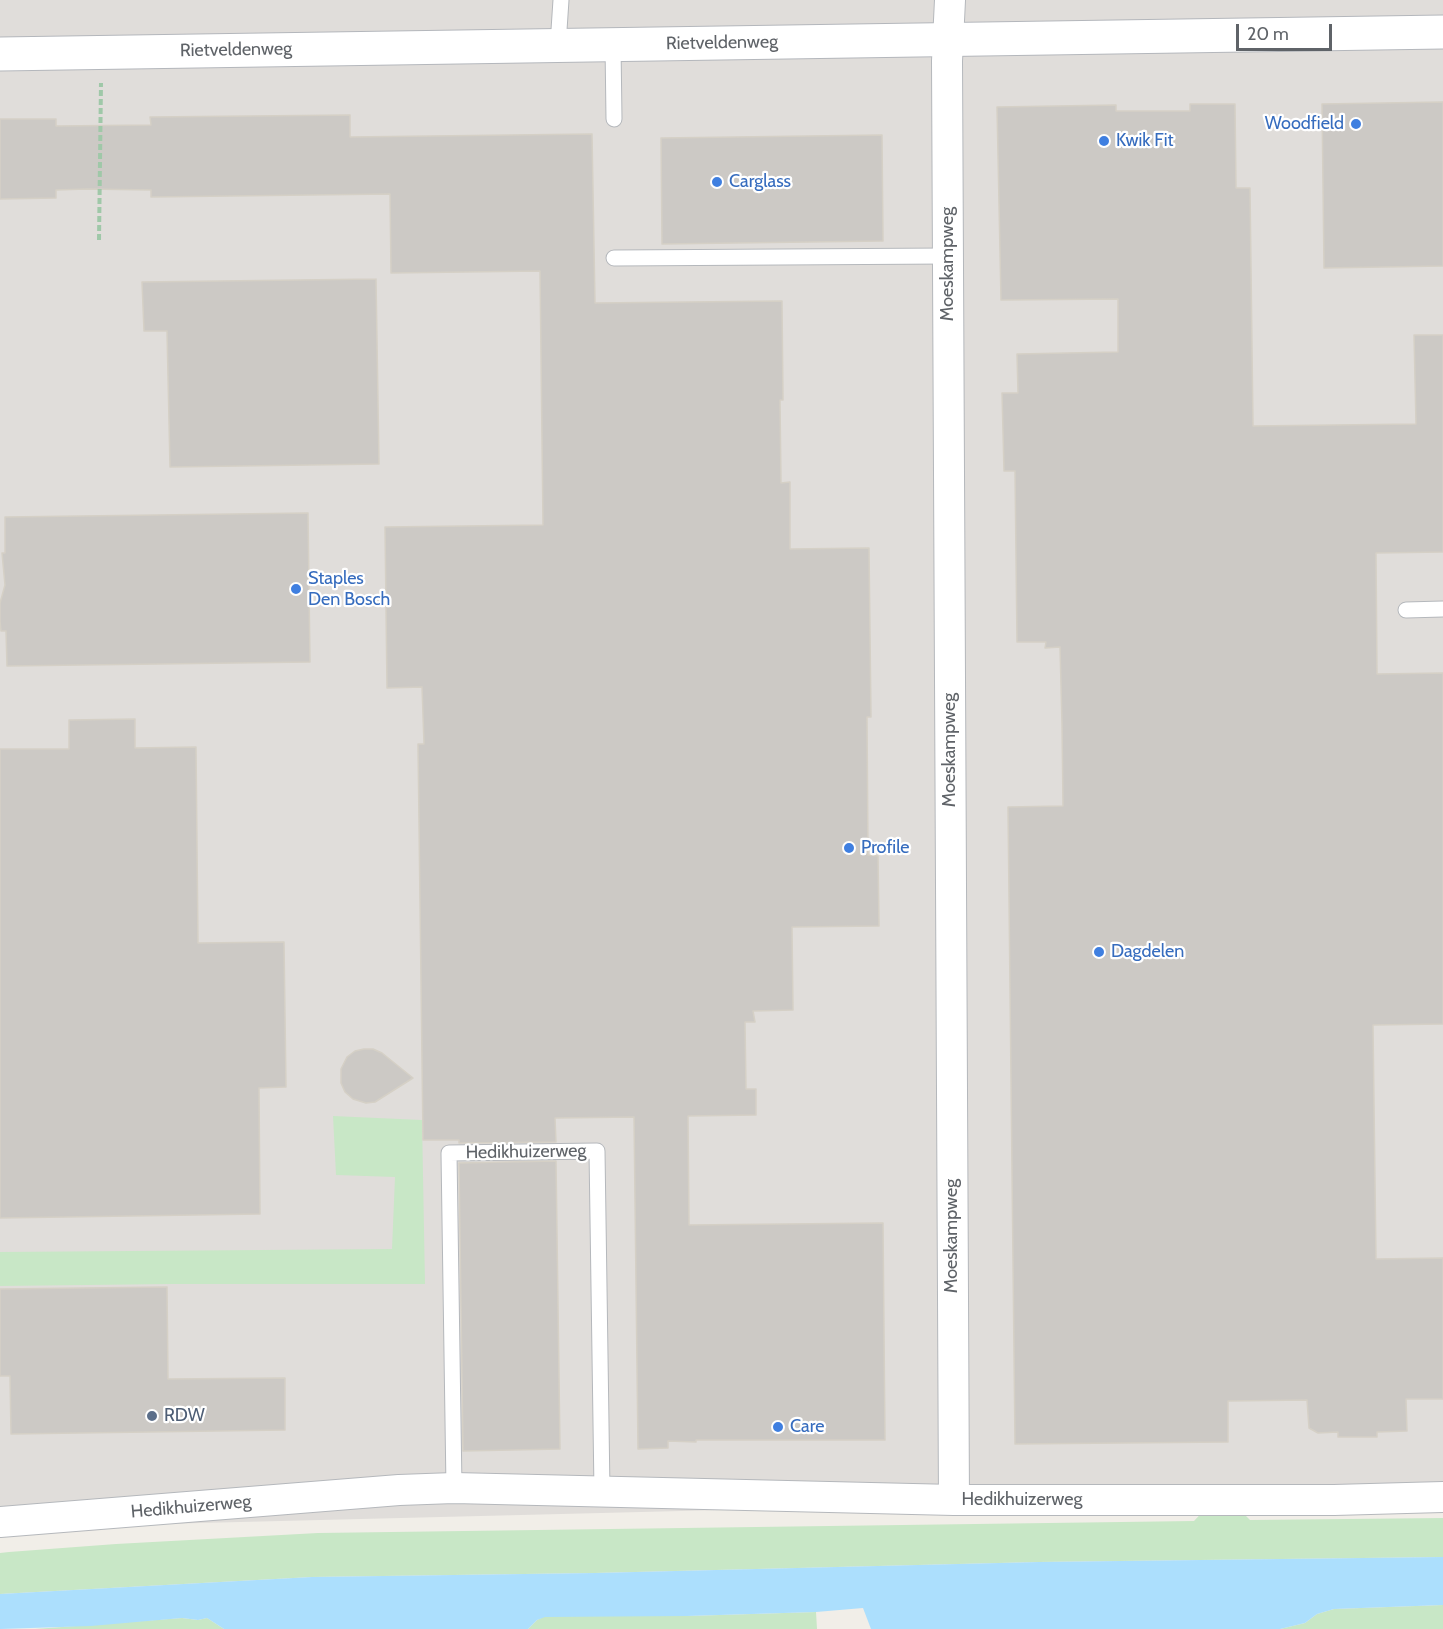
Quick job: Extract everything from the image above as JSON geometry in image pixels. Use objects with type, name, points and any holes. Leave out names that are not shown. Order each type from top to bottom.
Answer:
[{"type":"main road","name":"Rietveldenweg","points":[[0,54],[1443,32]]},
{"type":"street","name":"Moeskampweg","points":[[950,0],[948,256],[954,1500]]},
{"type":"street","name":"Hedikhuizerweg","points":[[0,1522],[399,1490],[454,1488],[954,1500],[1334,1500],[1443,1497]]},
{"type":"lane","points":[[558,45],[561,0]]},
{"type":"lane","points":[[614,45],[614,119]]},
{"type":"lane","points":[[614,258],[948,256]]},
{"type":"lane","points":[[1406,610],[1443,609]]},
{"type":"lane","name":"Hedikhuizerweg","points":[[454,1488],[449,1153],[597,1151],[602,1491]]},
{"type":"path","points":[[99,240],[101,82]]},
{"type":"shaded area","points":[[0,0],[1443,0],[1443,1492],[0,1528]]},
{"type":"green space","points":[[333,1116],[422,1120],[425,1284],[0,1286],[0,1252],[392,1249],[395,1177],[336,1175]]},
{"type":"green space","points":[[1212,1502],[1232,1502],[1250,1520],[1443,1518],[1443,1557],[1039,1562],[595,1573],[312,1577],[0,1594],[0,1553],[9,1552],[318,1533],[1194,1521]]},
{"type":"green space","points":[[1443,1605],[1443,1629],[1280,1629],[1305,1623],[1317,1614],[1334,1609]]},
{"type":"green space","points":[[816,1612],[817,1629],[528,1629],[545,1616],[687,1616]]},
{"type":"green space","points":[[182,1618],[198,1620],[207,1618],[224,1629],[35,1629]]},
{"type":"water","points":[[1443,1557],[1443,1605],[1334,1609],[1317,1614],[1305,1623],[1280,1629],[871,1629],[863,1608],[816,1612],[687,1616],[545,1617],[537,1620],[528,1629],[224,1629],[207,1618],[198,1620],[182,1618],[91,1626],[0,1629],[0,1594],[312,1577],[595,1573],[1039,1562]]},
{"type":"building","points":[[1443,102],[1443,266],[1324,268],[1322,104]]},
{"type":"building","points":[[1190,104],[1235,104],[1236,188],[1250,188],[1253,426],[1416,424],[1414,335],[1443,335],[1443,552],[1376,553],[1377,674],[1443,673],[1443,1024],[1373,1025],[1376,1259],[1443,1258],[1443,1399],[1406,1399],[1407,1431],[1377,1432],[1377,1437],[1338,1437],[1338,1432],[1318,1433],[1309,1428],[1307,1400],[1228,1401],[1228,1442],[1015,1444],[1008,807],[1063,806],[1062,724],[1060,647],[1045,648],[1046,642],[1017,642],[1015,471],[1004,471],[1002,393],[1018,393],[1017,354],[1118,352],[1118,299],[1001,300],[997,107],[1116,105],[1116,111],[1190,111]]},
{"type":"building","points":[[350,115],[350,137],[592,134],[595,303],[782,301],[781,483],[790,482],[790,549],[869,548],[871,717],[867,717],[868,855],[878,856],[879,926],[792,927],[793,1010],[753,1011],[755,1022],[745,1022],[746,1089],[756,1089],[756,1115],[688,1116],[689,1225],[883,1223],[885,1440],[668,1441],[668,1448],[638,1449],[634,1117],[555,1118],[556,1142],[459,1143],[459,1140],[423,1140],[418,744],[424,744],[422,687],[387,688],[385,527],[543,525],[540,271],[391,273],[390,194],[151,197],[151,190],[87,189],[56,190],[56,198],[0,199],[0,119],[56,119],[56,126],[151,125],[150,117]]},
{"type":"building","points":[[882,135],[883,241],[662,244],[661,138]]},
{"type":"building","points":[[376,279],[379,464],[170,467],[167,331],[144,331],[142,282]]},
{"type":"building","points":[[308,513],[310,662],[7,666],[6,631],[1,631],[0,621],[0,603],[5,585],[2,553],[5,553],[5,517]]},
{"type":"building","points":[[135,719],[135,748],[196,747],[198,943],[284,942],[286,1087],[259,1088],[260,1214],[0,1218],[0,749],[69,749],[69,720]]},
{"type":"building","points":[[373,1049],[382,1053],[413,1078],[375,1102],[366,1103],[353,1099],[345,1092],[341,1083],[341,1069],[347,1057],[355,1051]]},
{"type":"building","points":[[556,1161],[560,1449],[463,1451],[459,1163]]},
{"type":"building","points":[[167,1287],[168,1379],[285,1378],[285,1430],[11,1434],[10,1376],[0,1376],[0,1289]]},
{"type":"place","name":"Woodfield","points":[[1356,124]]},
{"type":"place","name":"Kwik Fit","points":[[1104,141]]},
{"type":"place","name":"Carglass","points":[[717,182]]},
{"type":"place","name":"Staples Den Bosch","points":[[296,589]]},
{"type":"place","name":"Profile","points":[[849,848]]},
{"type":"place","name":"Dagdelen","points":[[1099,952]]},
{"type":"place","name":"RDW","points":[[152,1416]]},
{"type":"place","name":"Care","points":[[778,1427]]}]
